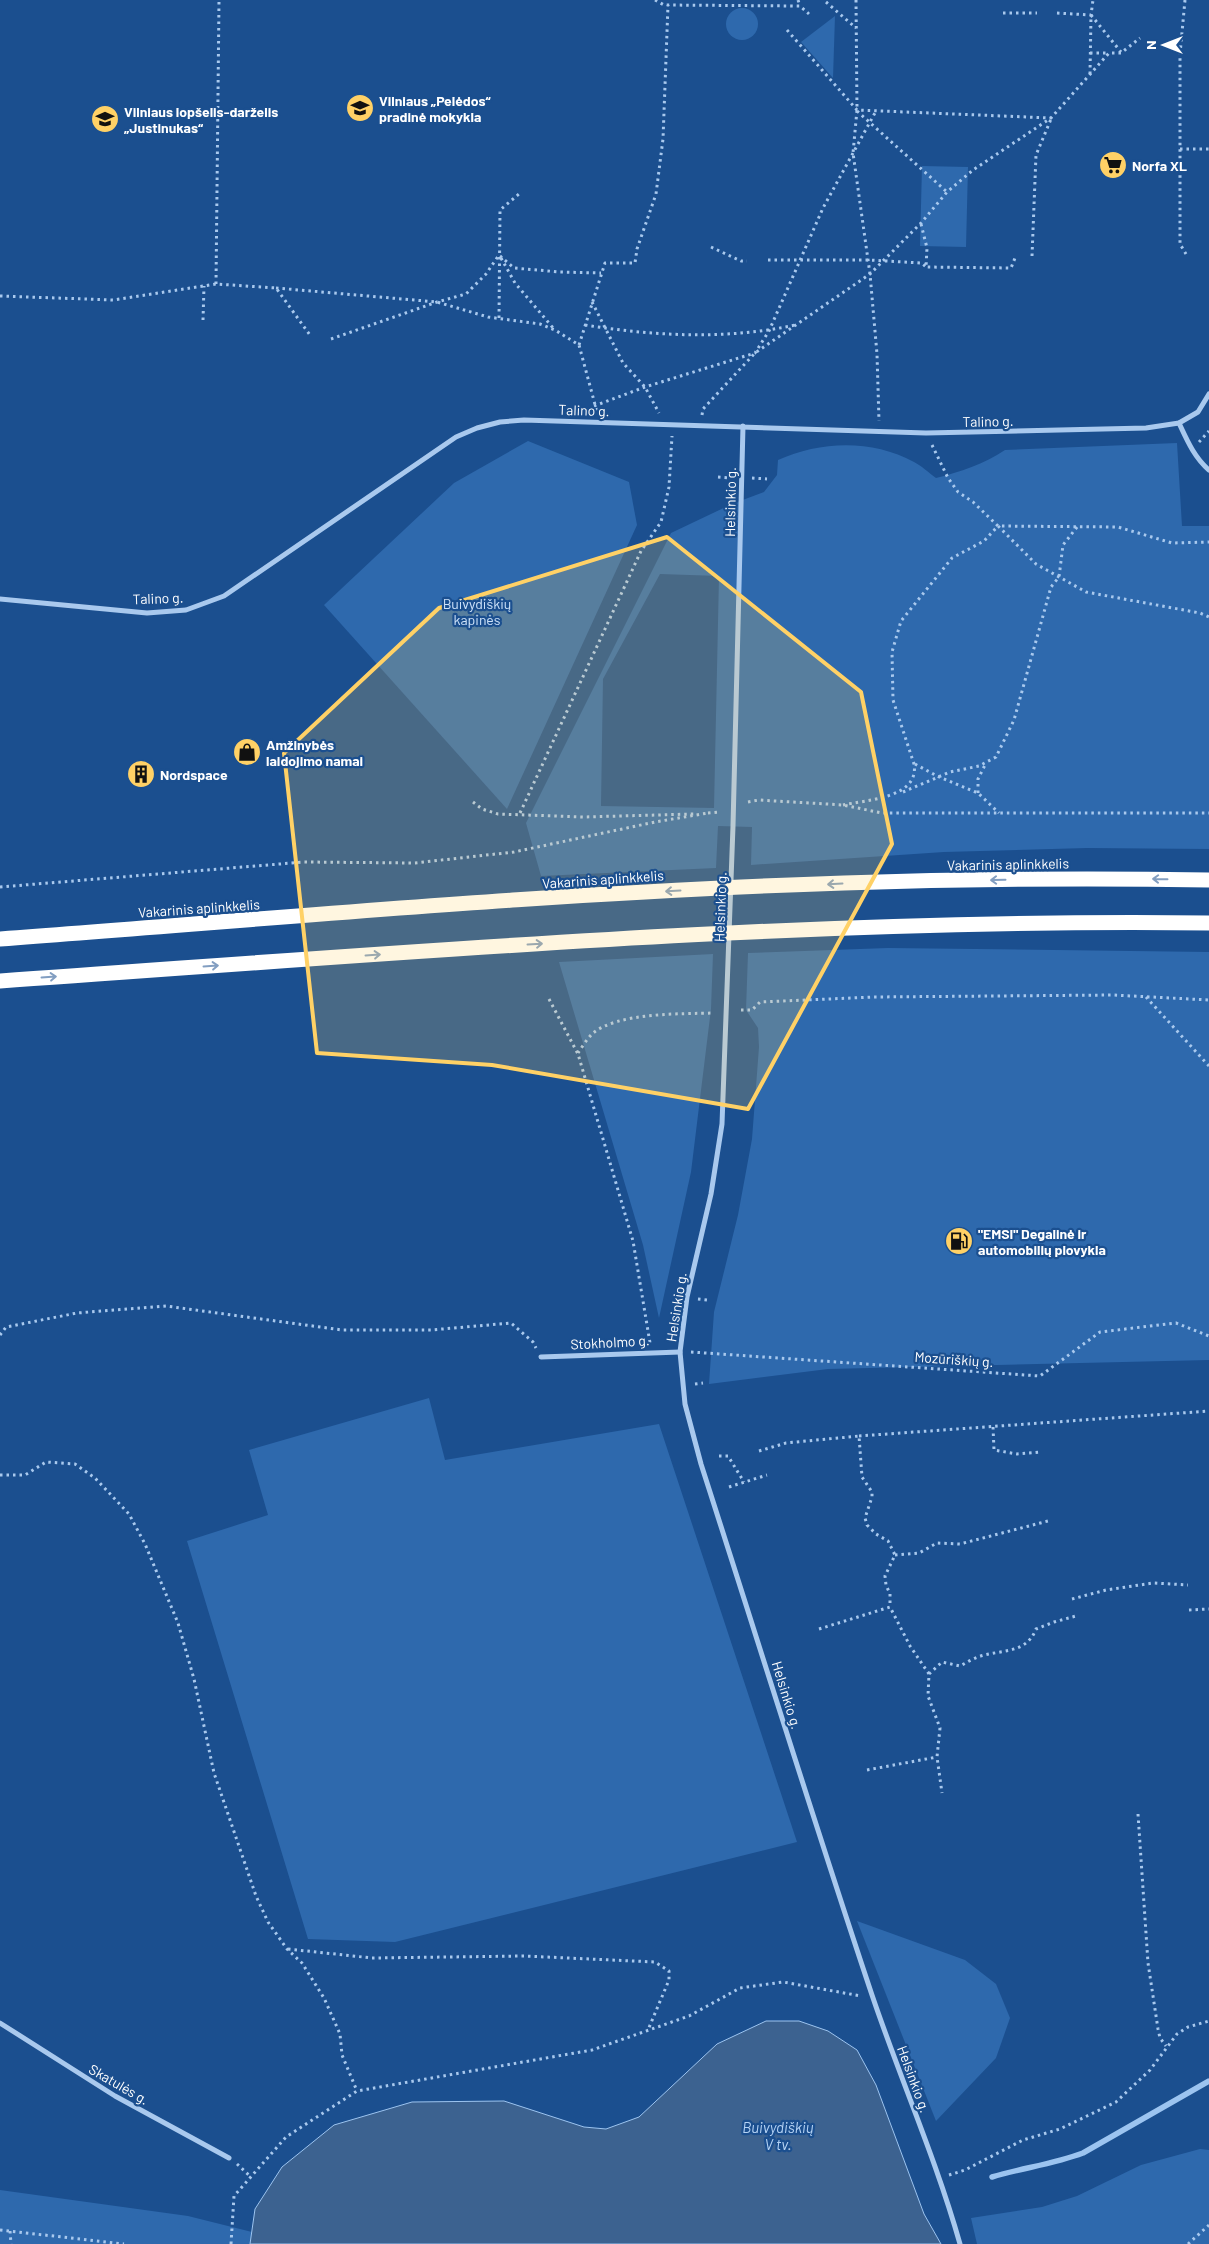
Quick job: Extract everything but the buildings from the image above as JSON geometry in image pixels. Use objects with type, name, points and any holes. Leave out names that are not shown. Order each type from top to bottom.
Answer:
[{"type":"highway","name":"Vakarinis aplinkkelis","points":[[0,939],[476,903],[681,891],[892,882],[1209,880]]},
{"type":"highway","points":[[0,981],[474,948],[854,927],[1209,923]]},
{"type":"street","name":"Talino g.","points":[[0,599],[147,613],[172,612],[205,604],[224,596],[456,437],[477,428],[500,422],[524,420],[926,433],[1146,428],[1179,423],[1198,412],[1209,394]]},
{"type":"street","points":[[1179,423],[1190,446],[1202,464],[1209,470]]},
{"type":"street","name":"Helsinkio g.","points":[[743,426],[728,1010],[722,1124],[711,1194],[686,1297],[680,1352],[685,1404],[700,1464],[872,1993],[939,2178],[960,2244]]},
{"type":"street","name":"Stokholmo g.","points":[[541,1357],[652,1351],[680,1352]]},
{"type":"street","name":"Skatulės g.","points":[[0,2023],[115,2096],[229,2158]]},
{"type":"path","points":[[216,284],[219,0]]},
{"type":"path","points":[[655,0],[668,5],[800,6],[809,14]]},
{"type":"path","points":[[800,0],[800,6]]},
{"type":"path","points":[[856,0],[857,110],[853,154],[870,274],[879,432]]},
{"type":"path","points":[[1090,75],[1093,0]]},
{"type":"path","points":[[1185,0],[1180,54],[1180,244],[1186,254]]},
{"type":"path","points":[[826,2],[856,29]]},
{"type":"path","points":[[601,422],[594,406],[579,345],[605,263],[634,263],[656,194],[663,139],[668,5]]},
{"type":"path","points":[[1003,13],[1037,13]]},
{"type":"path","points":[[1057,13],[1091,15],[1121,53]]},
{"type":"path","points":[[787,30],[857,110],[947,192]]},
{"type":"path","points":[[1090,53],[1121,53],[1140,38]]},
{"type":"path","points":[[594,406],[645,387],[755,353],[798,325],[870,274],[921,223],[947,192],[974,170],[1051,118],[1109,53]]},
{"type":"path","points":[[857,110],[1051,118]]},
{"type":"path","points":[[701,425],[703,410],[755,353],[769,331],[823,208],[876,111]]},
{"type":"path","points":[[1032,256],[1036,155],[1051,118]]},
{"type":"path","points":[[1180,149],[1209,149]]},
{"type":"path","points":[[499,318],[500,210],[520,194]]},
{"type":"path","points":[[921,223],[927,248],[926,267]]},
{"type":"path","points":[[711,247],[741,261],[747,261]]},
{"type":"path","points":[[499,255],[514,268],[601,273]]},
{"type":"path","points":[[331,339],[437,302],[466,294],[486,274],[499,255]]},
{"type":"path","points":[[499,255],[515,283],[554,330]]},
{"type":"path","points":[[768,260],[884,260],[922,263],[926,267],[1011,268],[1015,258]]},
{"type":"path","points":[[0,296],[113,300],[216,284],[276,288],[437,302],[499,318],[540,324],[579,345]]},
{"type":"path","points":[[202,320],[204,286]]},
{"type":"path","points":[[276,288],[310,334]]},
{"type":"path","points":[[592,302],[623,363],[645,387],[665,425]]},
{"type":"path","points":[[585,325],[696,336],[769,331],[798,325]]},
{"type":"path","points":[[520,813],[641,551],[661,522],[669,487],[673,425]]},
{"type":"path","points":[[926,433],[948,478],[958,492],[973,502],[1036,564],[1086,592],[1200,613],[1209,617]]},
{"type":"path","points":[[900,793],[908,784],[915,769],[893,700],[892,652],[901,621],[952,558],[984,541],[998,526],[1118,527],[1172,543],[1209,542]]},
{"type":"path","points":[[843,805],[900,793],[937,776],[986,763],[996,757],[1014,720],[1051,587],[1059,577],[1063,545],[1077,527]]},
{"type":"path","points":[[978,793],[978,779],[986,763]]},
{"type":"path","points":[[914,764],[978,793],[1000,813]]},
{"type":"path","points":[[748,802],[759,800],[843,805],[882,813],[1209,814]]},
{"type":"path","points":[[473,802],[482,809],[498,814],[520,813],[583,817],[720,812]]},
{"type":"path","points":[[0,887],[304,862],[415,863],[514,852],[655,822],[708,813]]},
{"type":"path","points":[[741,1010],[752,1010],[760,1002],[874,997],[1113,995],[1209,1000]]},
{"type":"path","points":[[1146,997],[1209,1066]]},
{"type":"path","points":[[549,999],[578,1054],[633,1241],[652,1351]]},
{"type":"path","points":[[578,1054],[592,1034],[614,1022],[645,1017],[714,1013]]},
{"type":"path","points":[[0,1335],[6,1327],[77,1313],[166,1306],[342,1330],[431,1330],[512,1323],[533,1342],[541,1357]]},
{"type":"path","name":"Mozūriškių g.","points":[[680,1352],[1040,1376],[1100,1332],[1176,1323],[1209,1336]]},
{"type":"path","points":[[759,1451],[786,1443],[859,1436],[1209,1411]]},
{"type":"path","points":[[993,1427],[994,1450],[1017,1454],[1041,1452]]},
{"type":"path","points":[[859,1436],[862,1478],[872,1492],[865,1518],[867,1525],[876,1534],[888,1541],[895,1555],[886,1576],[886,1585],[890,1594],[890,1607],[910,1646],[928,1674],[928,1696],[940,1728],[937,1757],[942,1793]]},
{"type":"path","points":[[719,1456],[728,1456],[744,1482]]},
{"type":"path","points":[[0,1475],[25,1475],[46,1462],[75,1464],[95,1478],[129,1514],[146,1544],[178,1623],[194,1679],[214,1773],[256,1896],[268,1922],[287,1949],[302,1963],[324,1998],[340,2034],[342,2054],[357,2091]]},
{"type":"path","points":[[729,1487],[767,1475]]},
{"type":"path","points":[[895,1555],[919,1553],[937,1543],[960,1544],[1048,1521]]},
{"type":"path","points":[[1072,1599],[1106,1590],[1153,1583],[1188,1585]]},
{"type":"path","points":[[819,1629],[890,1607]]},
{"type":"path","points":[[1189,1610],[1209,1609]]},
{"type":"path","points":[[928,1674],[942,1662],[960,1666],[978,1657],[1021,1647],[1032,1639],[1036,1629],[1076,1616]]},
{"type":"path","points":[[867,1770],[937,1757]]},
{"type":"path","points":[[1138,1814],[1148,1963],[1158,2029],[1160,2038],[1166,2046]]},
{"type":"path","points":[[287,1949],[372,1958],[524,1956],[655,1962],[669,1971],[669,1980],[648,2030]]},
{"type":"path","points":[[231,2244],[234,2196],[286,2137],[357,2091],[592,2050],[689,2016],[740,1988],[784,1982],[860,1996],[872,1993]]},
{"type":"path","points":[[939,2178],[965,2170],[1023,2140],[1060,2129],[1116,2102],[1150,2070],[1176,2034],[1188,2026],[1209,2021]]},
{"type":"path","points":[[229,2158],[251,2177]]},
{"type":"path","points":[[1188,2244],[1209,2225]]},
{"type":"path","points":[[0,2230],[124,2244]]},
{"type":"path","points":[[10,2231],[11,2244]]},
{"type":"highlighted area","points":[[667,537],[861,692],[892,844],[748,1109],[492,1065],[317,1053],[284,753],[439,608]]},
{"type":"green space","points":[[742,8],[748,9],[753,13],[757,18],[757,30],[753,35],[748,39],[742,40],[736,39],[731,35],[727,30],[726,24],[727,18],[731,13],[736,9]]},
{"type":"green space","points":[[835,16],[833,78],[801,42]]},
{"type":"green space","points":[[922,166],[968,167],[966,247],[920,246]]},
{"type":"green space","name":"Buivydiškių kapinės","points":[[528,441],[629,482],[637,525],[507,809],[324,605],[454,483]]},
{"type":"green space","points":[[1177,443],[1182,526],[1209,526],[1209,849],[1087,848],[944,852],[751,865],[752,827],[718,826],[716,868],[541,876],[526,823],[671,533],[732,504],[764,492],[777,475],[778,460],[811,449],[846,445],[881,449],[914,462],[936,478],[972,467],[1005,450]],"holes":[[[660,574],[719,576],[714,808],[601,806],[603,679]]]},
{"type":"green space","points":[[888,948],[1209,952],[1209,1360],[828,1369],[709,1384],[714,1312],[738,1215],[752,1139],[759,1047],[758,1028],[746,1010],[748,953]]},
{"type":"green space","points":[[713,954],[711,1009],[691,1172],[659,1318],[643,1245],[559,962]]},
{"type":"green space","points":[[429,1398],[445,1460],[659,1424],[797,1842],[395,1942],[308,1939],[187,1541],[268,1515],[249,1450]]},
{"type":"green space","points":[[857,1921],[965,1960],[996,1984],[1010,2018],[996,2058],[936,2121]]},
{"type":"green space","points":[[1200,2149],[1209,2150],[1209,2244],[977,2244],[971,2218],[1042,2207],[1077,2196],[1141,2165]]},
{"type":"green space","points":[[0,2190],[188,2216],[252,2232],[250,2244],[0,2244]]},
{"type":"water","name":"Buivydiškių V tv.","points":[[766,2021],[799,2021],[828,2031],[857,2050],[876,2085],[924,2214],[941,2244],[250,2244],[255,2209],[282,2167],[334,2125],[412,2102],[504,2101],[584,2127],[606,2129],[639,2117],[717,2044]]},
{"type":"waterway","points":[[992,2177],[1083,2153],[1209,2081]]},
{"type":"place","name":"Vilniaus „Pelėdos“ pradinė mokykla","points":[[360,108]]},
{"type":"place","name":"Vilniaus lopšelis-darželis „Justinukas“","points":[[105,119]]},
{"type":"place","name":"Norfa XL","points":[[1113,165]]},
{"type":"place","name":"Amžinybės laidojimo namai","points":[[247,752]]},
{"type":"place","name":"Nordspace","points":[[141,774]]},
{"type":"place","name":"\"EMSI\" Degalinė ir automobilių plovykla","points":[[959,1241]]}]
